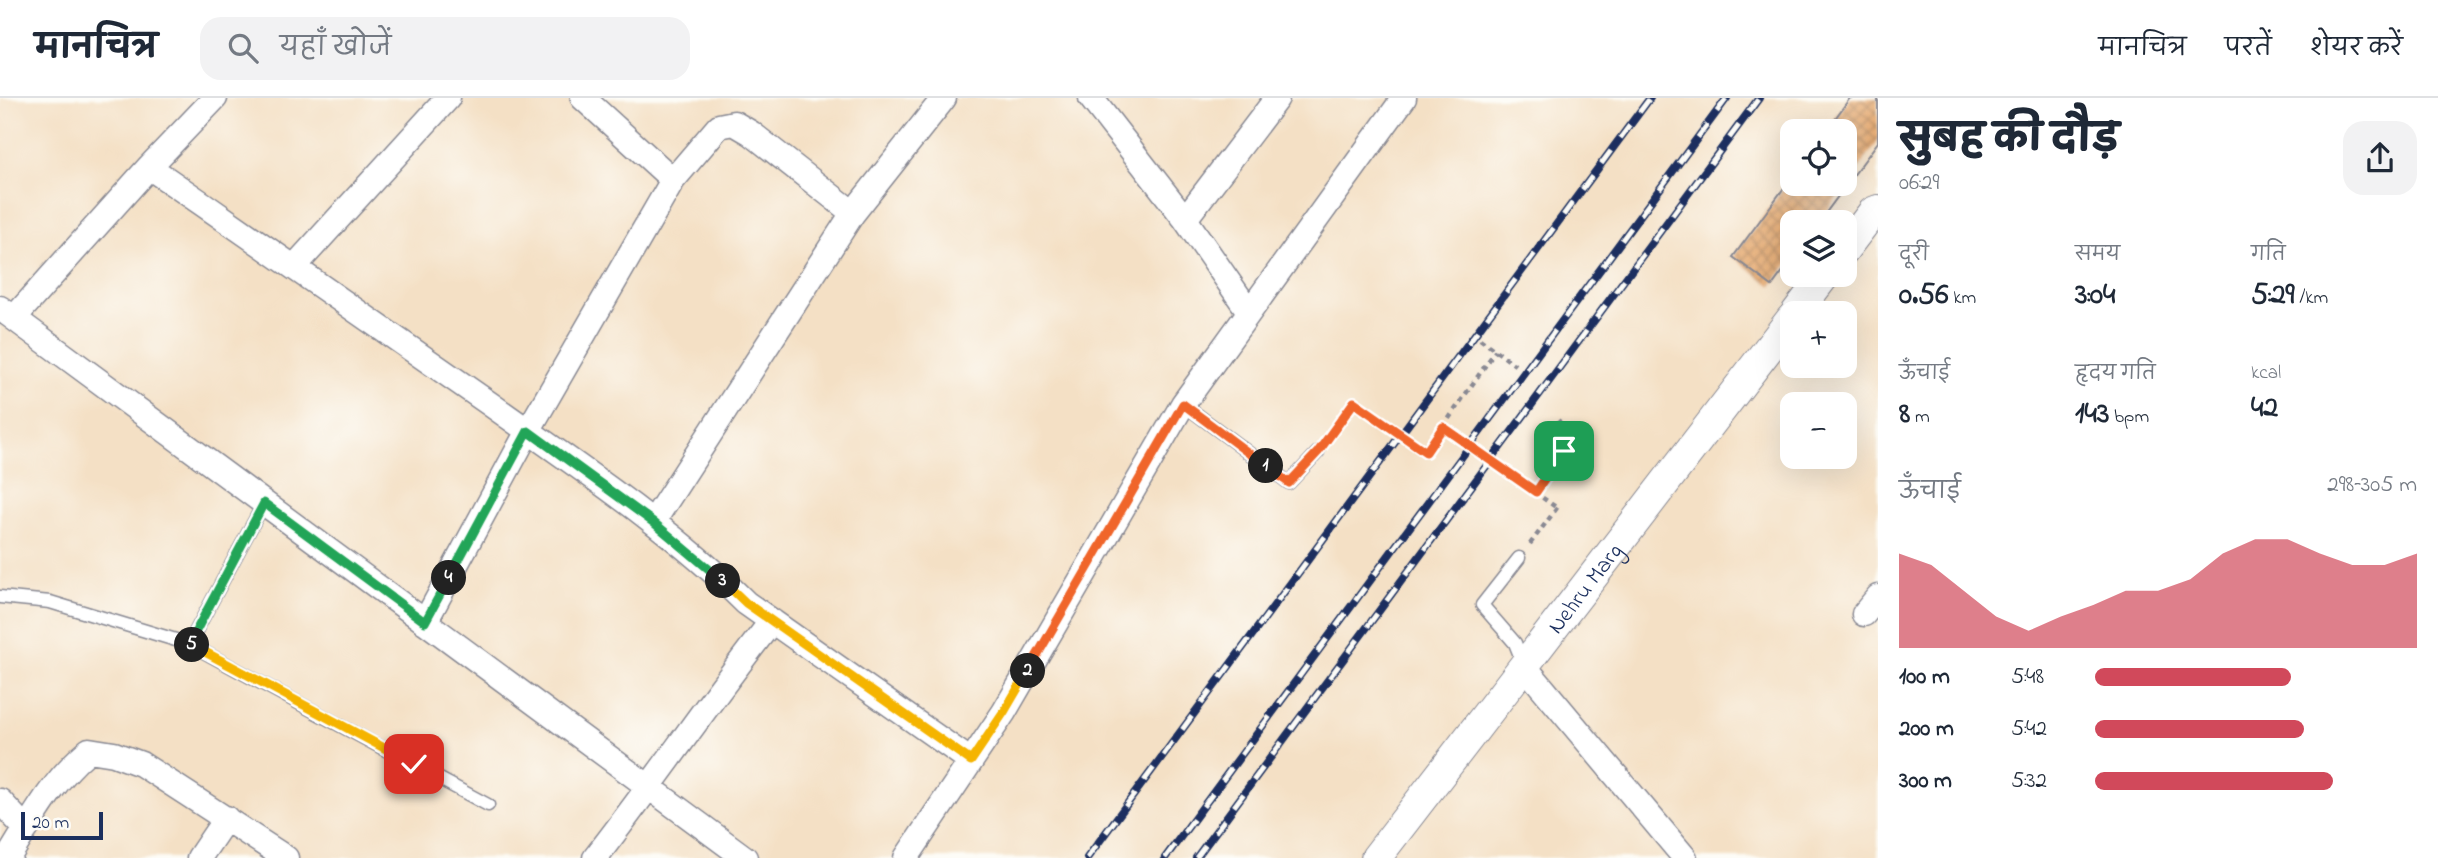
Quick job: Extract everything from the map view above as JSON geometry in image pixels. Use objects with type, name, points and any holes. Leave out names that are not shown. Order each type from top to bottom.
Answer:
[{"type":"street","points":[[215,98],[7,313],[745,858]]},
{"type":"street","points":[[294,267],[448,98]]},
{"type":"street","points":[[583,98],[673,180]]},
{"type":"street","points":[[653,522],[853,213],[944,98]]},
{"type":"street","points":[[1091,98],[1185,219],[1248,310]]},
{"type":"street","points":[[1185,219],[1277,98]]},
{"type":"street","points":[[906,858],[1004,712],[1183,404],[1248,310],[1404,98]]},
{"type":"street","points":[[425,622],[528,431],[673,180],[719,126],[734,123],[751,133],[853,213]]},
{"type":"street","points":[[149,167],[528,431],[653,522],[746,603],[971,761]]},
{"type":"street","points":[[1857,235],[1876,213]]},
{"type":"street","points":[[1805,301],[1816,287]]},
{"type":"street","name":"Nehru Marg","points":[[1377,858],[1780,334]]},
{"type":"street","points":[[594,858],[650,788],[746,653],[772,621]]},
{"type":"street","points":[[1525,667],[1685,858]]},
{"type":"street","points":[[8,858],[54,784],[89,750],[114,754],[141,764],[285,858]]},
{"type":"street","points":[[0,801],[26,829]]},
{"type":"street","points":[[200,858],[226,818]]},
{"type":"lane","points":[[1183,404],[1289,483],[1318,452]]},
{"type":"lane","points":[[189,644],[264,503]]},
{"type":"lane","points":[[1519,558],[1482,605],[1515,643],[1525,667]]},
{"type":"lane","points":[[0,597],[50,602],[189,644],[488,805]]},
{"type":"path","points":[[1480,339],[1515,365]]},
{"type":"path","points":[[1318,452],[1354,402],[1426,452],[1496,350]]},
{"type":"path","points":[[1536,492],[1564,451],[1565,429],[1558,420]]},
{"type":"path","points":[[1443,427],[1557,508],[1519,558]]},
{"type":"building","points":[[1850,98],[1878,98],[1878,142],[1857,170],[1857,119],[1835,119]]},
{"type":"building","points":[[1780,193],[1780,196],[1838,196],[1828,210],[1780,210],[1780,275],[1772,286],[1733,257]]},
{"type":"railway","points":[[1087,858],[1650,98]]},
{"type":"railway","points":[[1165,858],[1727,98]]},
{"type":"railway","points":[[1196,858],[1759,98]]},
{"type":"route","points":[[414,764],[189,644],[264,503],[425,622],[528,431],[653,522],[746,603],[971,761],[1004,712],[1183,404],[1289,483],[1318,452],[1354,402],[1426,452],[1443,427],[1536,492],[1564,451]]}]
